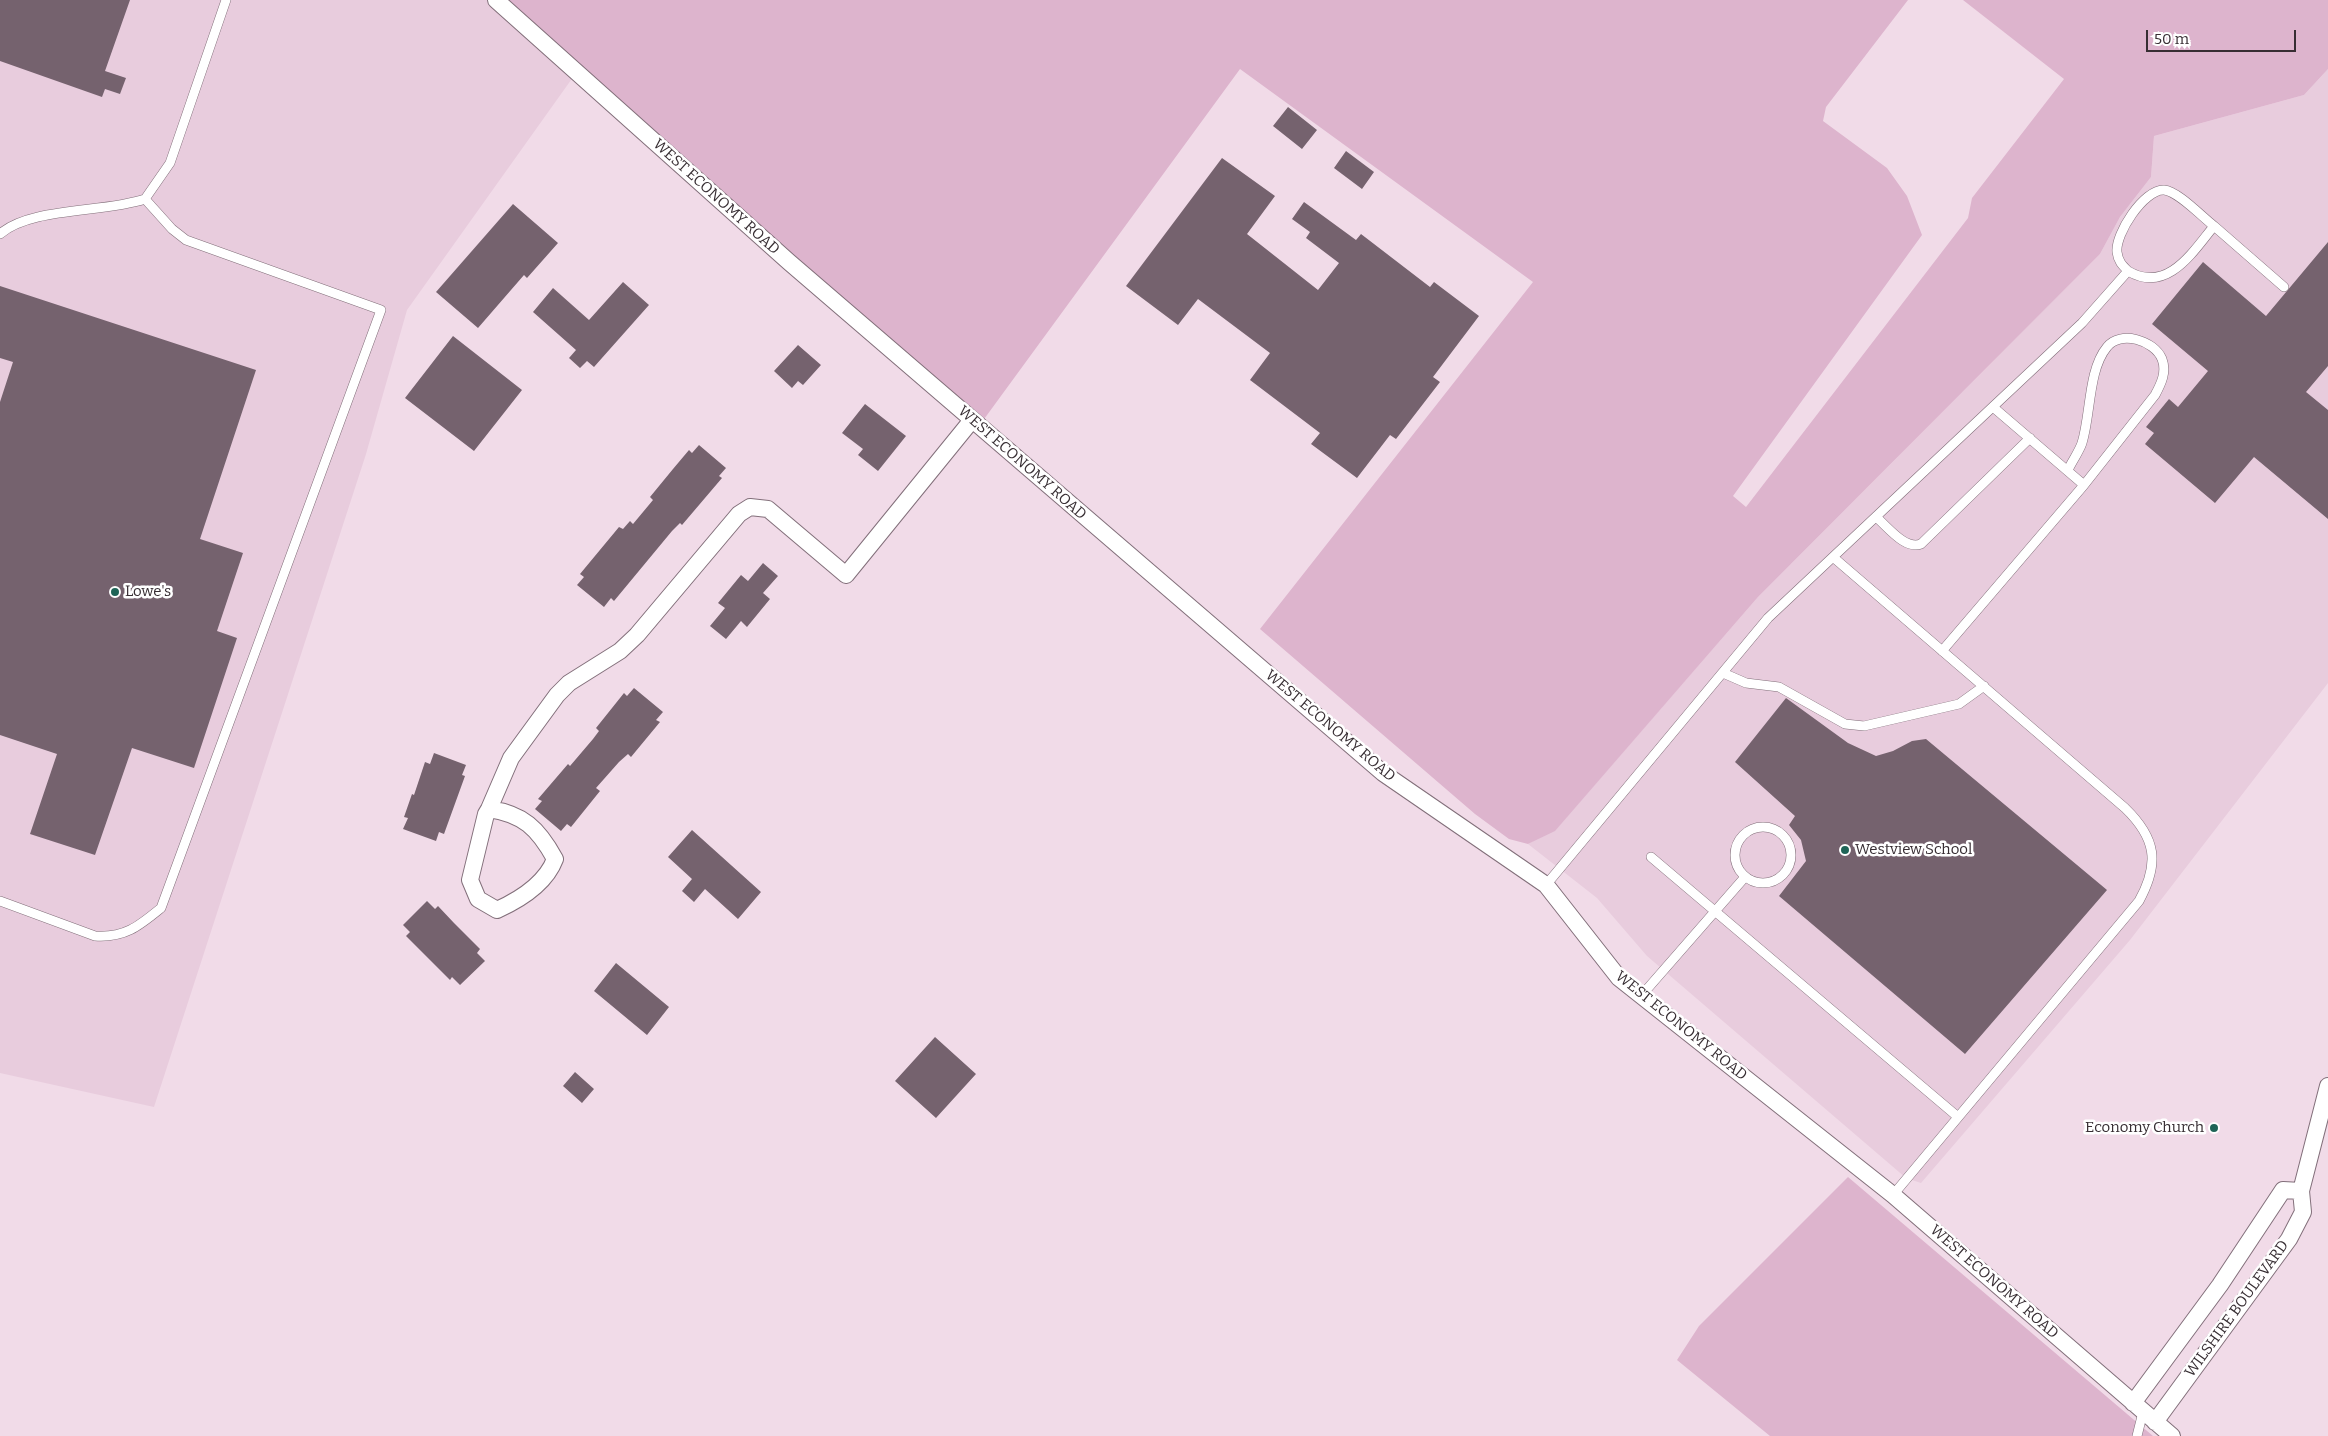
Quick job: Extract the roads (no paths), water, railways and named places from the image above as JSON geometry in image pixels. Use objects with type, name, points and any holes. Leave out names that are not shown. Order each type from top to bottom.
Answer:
[{"type":"street","name":"WEST ECONOMY ROAD","points":[[496,0],[789,262],[1383,772],[1546,886],[1618,978],[1893,1195],[2171,1436]]},
{"type":"street","points":[[489,809],[515,814],[527,822],[545,840],[555,859],[552,867],[532,888],[514,903],[497,910],[478,899],[470,880],[489,809],[511,758],[557,695],[569,683],[620,651],[637,635],[739,514],[750,507],[768,509],[846,575],[972,420]]},
{"type":"street","name":"WILSHIRE BOULEVARD","points":[[2144,1412],[2289,1239],[2303,1212],[2301,1191],[2328,1086]]},
{"type":"street","name":"WILSHIRE BOULEVARD","points":[[2144,1412],[2220,1285],[2283,1190],[2301,1191]]},
{"type":"lane","points":[[0,234],[9,226],[33,218],[112,207],[145,199],[170,163],[226,0]]},
{"type":"lane","points":[[2214,226],[2183,264],[2155,279],[2140,278],[2128,271],[2118,261],[2116,249],[2120,236],[2133,214],[2152,194],[2162,190],[2172,192],[2214,226],[2284,287]]},
{"type":"lane","points":[[0,901],[95,936],[109,937],[134,930],[161,908],[381,310],[186,240],[145,199]]},
{"type":"lane","points":[[1546,886],[1768,618],[2082,324],[2128,271]]},
{"type":"lane","points":[[1942,651],[2084,484],[2155,395],[2162,384],[2164,371],[2162,358],[2144,341],[2122,339],[2108,344],[2098,359],[2081,443],[2068,470]]},
{"type":"lane","points":[[1993,407],[2084,484]]},
{"type":"lane","points":[[1876,517],[1907,544],[1915,546],[1921,544],[2030,438]]},
{"type":"lane","points":[[1833,557],[2140,822],[2148,835],[2152,864],[2148,884],[2139,901],[1893,1195]]},
{"type":"lane","points":[[1723,673],[1746,683],[1779,687],[1845,724],[1864,726],[1959,704],[1984,686]]},
{"type":"lane","points":[[1760,827],[1769,827],[1785,837],[1792,854],[1791,864],[1787,872],[1772,883],[1762,884],[1745,877],[1739,870],[1735,852],[1743,835],[1760,827]]},
{"type":"lane","points":[[1651,857],[1958,1117]]},
{"type":"lane","points":[[1641,996],[1745,877]]},
{"type":"lane","points":[[2137,1436],[2144,1412]]},
{"type":"place","name":"Lowe's","points":[[115,592]]},
{"type":"place","name":"Westview School","points":[[1845,850]]},
{"type":"place","name":"Economy Church","points":[[2214,1128]]}]
